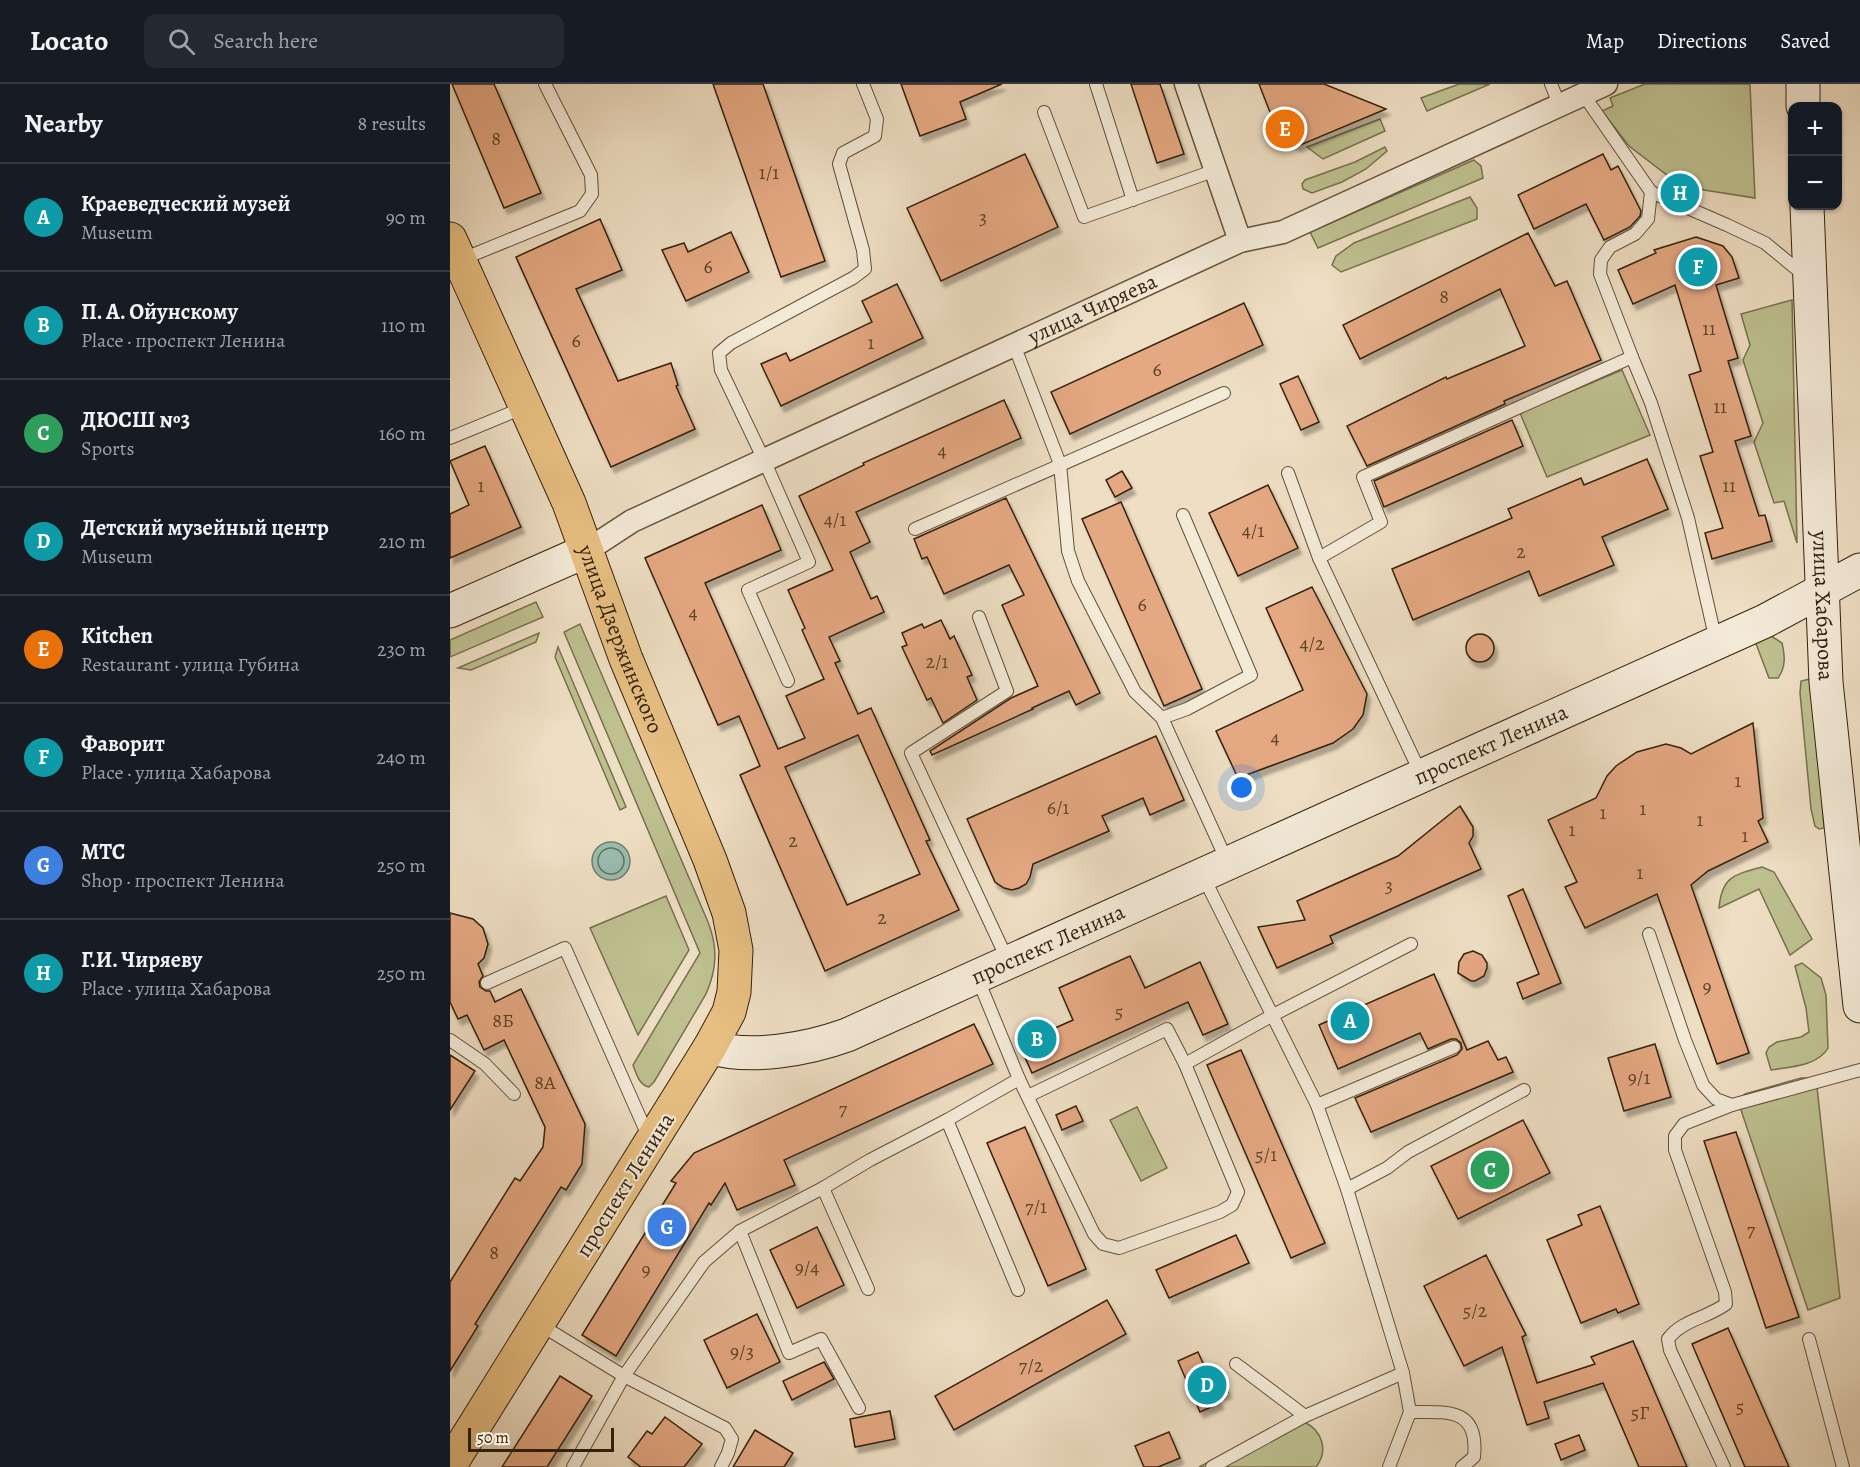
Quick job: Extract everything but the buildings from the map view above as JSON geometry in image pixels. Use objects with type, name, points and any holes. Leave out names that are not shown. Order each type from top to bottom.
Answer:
[{"type":"main road","points":[[1803,84],[1803,102]]},
{"type":"main road","name":"улица Хабарова","points":[[1807,210],[1826,682],[1860,1006]]},
{"type":"main road","name":"улица Дзержинского","points":[[455,250],[569,503],[626,658],[710,860],[729,912],[736,950],[734,992],[729,1012],[710,1047]]},
{"type":"main road","points":[[450,612],[586,551]]},
{"type":"main road","name":"проспект Ленина","points":[[451,1461],[710,1047],[721,1051],[750,1053],[787,1049],[835,1039],[1765,621],[1860,570]]},
{"type":"street","points":[[1186,84],[1240,241]]},
{"type":"street","name":"улица Чиряева","points":[[586,551],[632,521],[1240,241],[1283,232],[1555,94],[1583,94],[1606,84]]},
{"type":"lane","points":[[455,250],[580,211],[592,194],[591,175],[545,84]]},
{"type":"lane","points":[[788,681],[748,590],[809,562],[721,370],[719,353],[731,343],[853,278],[865,269],[863,250],[838,164],[843,153],[875,136],[877,119],[863,84]]},
{"type":"lane","points":[[1096,84],[1133,200]]},
{"type":"lane","points":[[1583,94],[1651,192],[1765,243],[1810,279]]},
{"type":"lane","points":[[1044,112],[1084,217],[1216,170]]},
{"type":"lane","points":[[1651,192],[1648,219],[1635,234],[1610,247],[1601,260],[1600,274],[1651,403],[1688,518],[1716,642]]},
{"type":"lane","points":[[1014,345],[1060,464],[1068,551],[1078,581],[1135,692],[1162,718],[1216,869],[1273,1015],[1317,1105],[1347,1189],[1403,1373],[1410,1412],[1389,1467]]},
{"type":"lane","points":[[1319,558],[1381,522],[1363,477],[1632,357]]},
{"type":"lane","points":[[915,529],[1224,393]]},
{"type":"lane","points":[[450,438],[526,407]]},
{"type":"lane","points":[[1288,473],[1319,558],[1421,776]]},
{"type":"lane","points":[[1162,718],[1188,709],[1251,675],[1183,514]]},
{"type":"lane","points":[[979,617],[1007,691],[911,753],[1009,962]]},
{"type":"lane","points":[[1649,934],[1685,1040],[1703,1084],[1716,1099],[1732,1105]]},
{"type":"lane","points":[[1185,1064],[1273,1015],[1411,944]]},
{"type":"lane","points":[[487,983],[565,948],[651,1143]]},
{"type":"lane","points":[[977,976],[1019,1079],[1094,1234],[1103,1244],[1119,1248],[1220,1212],[1232,1205],[1238,1192],[1185,1064],[1167,1029],[1028,1096]]},
{"type":"lane","points":[[450,1040],[485,1064],[514,1094]]},
{"type":"lane","points":[[1317,1105],[1454,1047]]},
{"type":"lane","points":[[1724,1467],[1670,1350],[1668,1339],[1675,1329],[1726,1304],[1725,1292],[1675,1150],[1675,1136],[1684,1124],[1732,1105],[1860,1070]]},
{"type":"lane","points":[[573,1467],[624,1376],[704,1262],[740,1231],[823,1188],[1019,1079]]},
{"type":"lane","points":[[1347,1189],[1386,1168],[1408,1152],[1524,1090]]},
{"type":"lane","points":[[947,1120],[1018,1290]]},
{"type":"lane","points":[[823,1188],[868,1289]]},
{"type":"lane","points":[[740,1231],[789,1353],[821,1339],[859,1408]]},
{"type":"lane","points":[[538,1324],[624,1376],[725,1428],[732,1439],[721,1467]]},
{"type":"lane","points":[[1809,1339],[1843,1467]]},
{"type":"lane","points":[[1236,1364],[1305,1416]]},
{"type":"lane","points":[[1212,1467],[1305,1416],[1403,1373]]},
{"type":"lane","points":[[1410,1412],[1453,1412],[1468,1423],[1476,1440],[1474,1457],[1462,1467]]},
{"type":"green space","points":[[1459,84],[1490,84],[1427,111],[1421,98]]},
{"type":"green space","points":[[1645,84],[1750,84],[1755,198],[1704,190],[1667,175],[1629,146],[1602,111],[1613,106],[1610,98]]},
{"type":"green space","points":[[1380,119],[1385,131],[1323,159],[1307,147]]},
{"type":"green space","points":[[1385,147],[1387,151],[1366,169],[1342,182],[1312,193],[1303,189],[1302,184],[1305,180],[1355,162]]},
{"type":"green space","points":[[1474,160],[1481,166],[1483,178],[1318,248],[1310,232]]},
{"type":"green space","points":[[1470,197],[1477,208],[1477,219],[1341,272],[1332,265],[1336,256],[1354,243]]},
{"type":"green space","points":[[1792,300],[1797,543],[1784,501],[1774,503],[1754,442],[1763,423],[1743,360],[1750,345],[1741,314]]},
{"type":"green space","points":[[1622,370],[1650,435],[1547,477],[1520,413]]},
{"type":"green space","points":[[536,602],[543,617],[450,657],[450,640]]},
{"type":"green space","points":[[580,624],[708,922],[715,949],[714,967],[706,994],[649,1087],[640,1081],[633,1065],[700,953],[564,632]]},
{"type":"green space","points":[[539,633],[536,642],[471,670],[458,668]]},
{"type":"green space","points":[[1771,636],[1782,643],[1783,648],[1784,666],[1778,678],[1769,678],[1755,641]]},
{"type":"green space","points":[[558,647],[626,807],[620,810],[555,657]]},
{"type":"green space","points":[[1810,679],[1815,709],[1824,828],[1819,829],[1815,826],[1811,809],[1800,693],[1801,681]]},
{"type":"green space","points":[[1762,867],[1774,872],[1812,939],[1790,955],[1759,889],[1719,908],[1723,889],[1731,879],[1744,872]]},
{"type":"green space","points":[[666,896],[689,950],[638,1035],[590,928]]},
{"type":"green space","points":[[1802,963],[1821,978],[1826,995],[1828,1048],[1818,1059],[1811,1062],[1771,1070],[1766,1053],[1769,1047],[1777,1042],[1801,1037],[1809,1032],[1806,1008],[1795,966]]},
{"type":"green space","points":[[1801,1078],[1816,1078],[1840,1298],[1808,1310],[1738,1101],[1745,1094]]},
{"type":"green space","points":[[1137,1107],[1167,1168],[1141,1181],[1110,1120]]},
{"type":"green space","points":[[1304,1422],[1315,1430],[1322,1442],[1322,1454],[1316,1467],[1199,1467],[1285,1423]]},
{"type":"water","points":[[611,842],[625,847],[630,861],[625,875],[611,880],[597,875],[592,861],[597,847]]},
{"type":"place","name":"Kitchen","points":[[1285,129]]},
{"type":"place","name":"Г.И. Чиряеву","points":[[1680,193]]},
{"type":"place","name":"Фаворит","points":[[1698,267]]},
{"type":"place","name":"Краеведческий музей","points":[[1350,1021]]},
{"type":"place","name":"П. А. Ойунскому","points":[[1037,1039]]},
{"type":"place","name":"ДЮСШ №3","points":[[1490,1170]]},
{"type":"place","name":"МТС","points":[[667,1227]]},
{"type":"place","name":"Детский музейный центр","points":[[1207,1385]]}]
